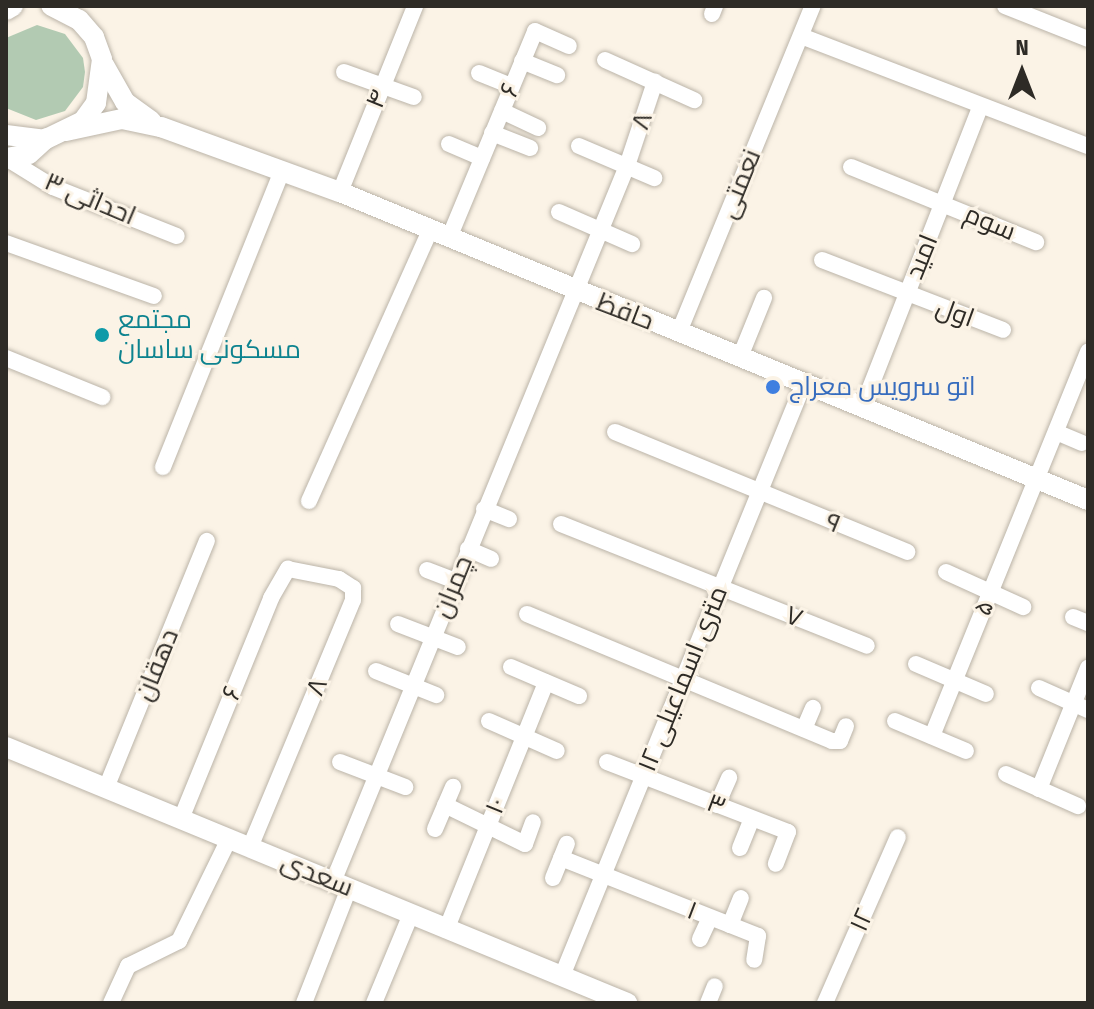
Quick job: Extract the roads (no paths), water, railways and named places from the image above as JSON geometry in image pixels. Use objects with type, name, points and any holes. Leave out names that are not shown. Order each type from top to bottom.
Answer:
[{"type":"street","points":[[6,10],[13,6]]},
{"type":"street","points":[[51,6],[79,20],[94,37]]},
{"type":"street","name":"حافظ","points":[[82,6],[102,59],[125,102],[161,127]]},
{"type":"street","name":"۴","points":[[340,192],[415,6]]},
{"type":"street","name":"نعمتی","points":[[679,332],[813,6]]},
{"type":"street","points":[[1005,6],[1088,39]]},
{"type":"street","name":"۶","points":[[309,501],[440,234],[482,158],[535,31],[569,46]]},
{"type":"street","points":[[801,36],[980,108],[1088,146]]},
{"type":"street","points":[[6,158],[29,154],[96,103],[102,59]]},
{"type":"street","points":[[605,60],[694,100]]},
{"type":"street","points":[[522,61],[557,75]]},
{"type":"street","points":[[344,72],[414,97]]},
{"type":"street","points":[[479,73],[512,86]]},
{"type":"street","name":"۸","points":[[572,292],[627,166],[655,82]]},
{"type":"street","name":"امید","points":[[863,406],[980,108]]},
{"type":"street","points":[[502,111],[538,128]]},
{"type":"street","name":"حافظ","points":[[58,133],[122,119],[161,127],[340,192],[572,292],[863,406],[1088,500]]},
{"type":"street","points":[[6,135],[22,140],[58,133]]},
{"type":"street","points":[[492,133],[530,148]]},
{"type":"street","points":[[449,144],[482,158]]},
{"type":"street","points":[[579,146],[654,178]]},
{"type":"street","name":"احداثی ۳","points":[[6,158],[53,187],[177,236]]},
{"type":"street","name":"سوم","points":[[851,167],[1036,242]]},
{"type":"street","points":[[163,467],[282,171]]},
{"type":"street","points":[[559,212],[632,244]]},
{"type":"street","points":[[6,243],[154,296]]},
{"type":"street","name":"اول","points":[[822,260],[1003,330]]},
{"type":"street","name":"چمران","points":[[304,1003],[376,776],[572,292]]},
{"type":"street","points":[[740,357],[764,298]]},
{"type":"street","name":"۵","points":[[932,736],[1088,351]]},
{"type":"street","points":[[6,358],[102,397]]},
{"type":"street","name":"۱۲ متری اسماعیلی","points":[[562,976],[804,383]]},
{"type":"street","points":[[615,432],[759,493]]},
{"type":"street","points":[[1056,432],[1082,443]]},
{"type":"street","name":"۹","points":[[759,493],[907,552]]},
{"type":"street","points":[[484,509],[509,519]]},
{"type":"street","points":[[561,524],[720,588]]},
{"type":"street","name":"دهقان","points":[[106,788],[207,541]]},
{"type":"street","points":[[468,549],[491,559]]},
{"type":"street","name":"۶","points":[[181,819],[271,598],[288,569]]},
{"type":"street","name":"۸","points":[[250,847],[353,600],[353,588],[339,579],[288,569]]},
{"type":"street","points":[[427,570],[455,581]]},
{"type":"street","points":[[946,572],[1023,607]]},
{"type":"street","name":"۷","points":[[720,588],[867,646]]},
{"type":"street","points":[[527,614],[804,729],[840,741],[846,726]]},
{"type":"street","points":[[398,624],[458,647]]},
{"type":"street","points":[[916,664],[986,694]]},
{"type":"street","points":[[511,667],[579,696]]},
{"type":"street","points":[[1039,789],[1081,707],[1088,668]]},
{"type":"street","points":[[376,671],[436,695]]},
{"type":"street","name":"۱۰","points":[[446,930],[546,682]]},
{"type":"street","points":[[1039,688],[1081,707]]},
{"type":"street","points":[[804,729],[813,708]]},
{"type":"street","points":[[489,721],[557,751]]},
{"type":"street","points":[[895,721],[966,751]]},
{"type":"street","name":"سعدی","points":[[6,747],[627,1003]]},
{"type":"street","points":[[340,762],[405,787]]},
{"type":"street","points":[[607,762],[643,777]]},
{"type":"street","points":[[1006,774],[1078,806]]},
{"type":"street","name":"۳","points":[[643,777],[788,832],[776,864]]},
{"type":"street","points":[[717,805],[729,778]]},
{"type":"street","points":[[435,829],[453,787]]},
{"type":"street","points":[[445,805],[525,844],[533,822]]},
{"type":"street","points":[[740,848],[752,819]]},
{"type":"street","name":"۱۲","points":[[825,1003],[898,837]]},
{"type":"street","points":[[111,1003],[128,966],[179,941],[229,839]]},
{"type":"street","name":"۱","points":[[553,878],[564,851],[603,876],[758,936],[754,960]]},
{"type":"street","points":[[730,925],[741,898]]},
{"type":"street","points":[[374,1003],[411,914]]},
{"type":"street","points":[[700,939],[710,918]]},
{"type":"street","points":[[708,1003],[715,986]]},
{"type":"place","name":"مجتمع مسکونی ساسان","points":[[102,335]]},
{"type":"place","name":"اتو سرویس معراج","points":[[773,387]]}]
